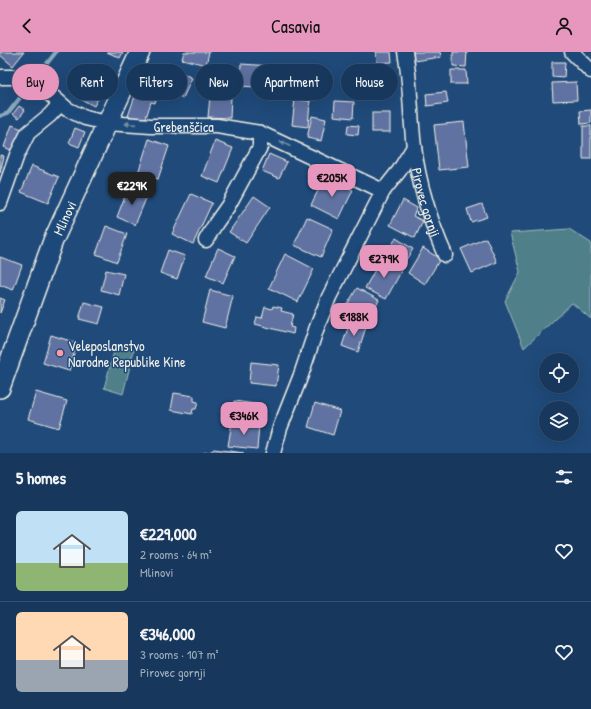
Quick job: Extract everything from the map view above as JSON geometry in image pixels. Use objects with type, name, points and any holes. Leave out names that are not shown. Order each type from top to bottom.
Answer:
[{"type":"main road","name":"Mlinovi","points":[[0,388],[53,241],[140,52]]},
{"type":"street","name":"Pirovec gornji","points":[[405,52],[414,147],[429,213],[436,236],[445,256]]},
{"type":"street","points":[[572,52],[591,71]]},
{"type":"street","name":"Grebenščica","points":[[0,77],[14,77],[34,82],[60,104],[85,118],[107,123],[151,126],[217,126],[260,133],[383,191]]},
{"type":"street","points":[[0,203],[17,155],[28,133],[50,115],[60,104]]},
{"type":"street","points":[[206,240],[228,206],[260,147],[260,133]]},
{"type":"street","name":"Pirovec gornji","points":[[273,453],[280,428],[329,297],[383,191],[399,172],[414,147]]},
{"type":"green space","points":[[569,229],[591,243],[591,319],[572,303],[524,348],[505,301],[520,272],[510,233]]},
{"type":"green space","points":[[116,344],[134,350],[123,394],[104,388]]},
{"type":"building","points":[[0,52],[24,52],[12,65],[0,55]]},
{"type":"building","points":[[107,52],[123,52],[120,58]]},
{"type":"building","points":[[184,52],[209,52],[206,64],[182,59]]},
{"type":"building","points":[[376,52],[391,52],[392,62],[377,63]]},
{"type":"building","points":[[413,52],[440,52],[441,57],[414,61]]},
{"type":"building","points":[[453,52],[467,52],[466,67],[453,66]]},
{"type":"building","points":[[552,62],[565,62],[564,78],[552,77]]},
{"type":"building","points":[[243,64],[251,65],[251,87],[243,86]]},
{"type":"building","points":[[451,70],[466,70],[467,84],[451,84]]},
{"type":"building","points":[[187,75],[192,78],[187,89]]},
{"type":"building","points":[[576,82],[577,100],[553,101],[552,83]]},
{"type":"building","points":[[446,92],[448,103],[427,106],[426,94]]},
{"type":"building","points":[[83,100],[97,100],[94,106]]},
{"type":"building","points":[[134,100],[156,100],[155,103],[151,102],[145,121],[128,116]]},
{"type":"building","points":[[210,100],[231,100],[230,118],[208,117]]},
{"type":"building","points":[[295,100],[310,101],[308,127],[292,125]]},
{"type":"building","points":[[335,101],[354,102],[353,118],[334,116]]},
{"type":"building","points":[[19,106],[25,110],[19,118],[13,114]]},
{"type":"building","points":[[591,110],[591,123],[581,124],[580,111]]},
{"type":"building","points":[[372,113],[390,113],[390,132],[372,132]]},
{"type":"building","points":[[312,116],[326,119],[321,141],[307,138]]},
{"type":"building","points":[[464,122],[469,167],[439,170],[434,125]]},
{"type":"building","points":[[12,125],[22,129],[13,151],[4,147]]},
{"type":"building","points":[[348,125],[359,126],[358,135],[347,134]]},
{"type":"building","points":[[583,126],[591,126],[591,159],[583,159]]},
{"type":"building","points":[[75,128],[85,132],[79,147],[69,143]]},
{"type":"building","points":[[149,139],[169,146],[158,179],[138,173]]},
{"type":"building","points":[[215,141],[233,148],[219,183],[202,176]]},
{"type":"building","points":[[269,154],[287,162],[279,178],[262,171]]},
{"type":"building","points":[[0,155],[4,156],[0,173]]},
{"type":"building","points":[[32,166],[59,177],[48,203],[21,192]]},
{"type":"building","points":[[325,176],[353,190],[339,219],[311,205]]},
{"type":"building","points":[[128,188],[147,196],[135,225],[117,217]]},
{"type":"building","points":[[191,194],[212,203],[193,244],[172,234]]},
{"type":"building","points":[[254,196],[270,207],[246,243],[229,232]]},
{"type":"building","points":[[403,200],[417,208],[413,216],[423,221],[415,238],[390,225]]},
{"type":"building","points":[[482,204],[487,217],[471,222],[467,209]]},
{"type":"building","points":[[307,217],[333,229],[321,257],[294,245]]},
{"type":"building","points":[[106,226],[127,234],[117,262],[96,254]]},
{"type":"building","points":[[396,238],[413,249],[402,266],[385,256]]},
{"type":"building","points":[[486,238],[497,262],[472,273],[461,249]]},
{"type":"building","points":[[218,248],[235,256],[223,283],[206,276]]},
{"type":"building","points":[[423,248],[440,259],[425,284],[408,273]]},
{"type":"building","points":[[168,250],[185,256],[177,279],[160,273]]},
{"type":"building","points":[[285,254],[314,269],[298,302],[269,288]]},
{"type":"building","points":[[0,257],[22,265],[13,290],[0,285]]},
{"type":"building","points":[[381,259],[402,270],[386,299],[365,288]]},
{"type":"building","points":[[106,270],[124,274],[119,295],[101,290]]},
{"type":"building","points":[[357,288],[379,300],[369,320],[346,307]]},
{"type":"building","points":[[210,290],[233,296],[225,328],[202,322]]},
{"type":"building","points":[[0,298],[5,300],[0,313]]},
{"type":"building","points":[[84,302],[104,307],[99,324],[79,319]]},
{"type":"building","points":[[273,306],[282,308],[281,311],[293,314],[290,327],[294,328],[293,334],[255,324],[257,317],[262,318],[265,307],[272,309]]},
{"type":"building","points":[[350,322],[366,327],[358,352],[342,346]]},
{"type":"building","name":"Veleposlanstvo Narodne Republike Kine","points":[[51,335],[77,343],[69,371],[43,363]]},
{"type":"building","points":[[251,362],[279,365],[276,386],[249,383]]},
{"type":"building","points":[[36,392],[67,401],[59,428],[28,419]]},
{"type":"building","points":[[174,393],[194,396],[194,401],[198,402],[196,409],[193,409],[192,414],[171,410]]},
{"type":"building","points":[[234,401],[262,405],[259,425],[232,422]]},
{"type":"building","points":[[315,403],[340,411],[333,435],[308,427]]},
{"type":"building","points":[[232,422],[259,425],[257,449],[228,446]]},
{"type":"building","points":[[214,449],[244,453],[203,453],[210,452]]},
{"type":"waterway","points":[[0,116],[8,113],[56,52]]},
{"type":"place","name":"Veleposlanstvo Narodne Republike Kine","points":[[60,353]]}]
